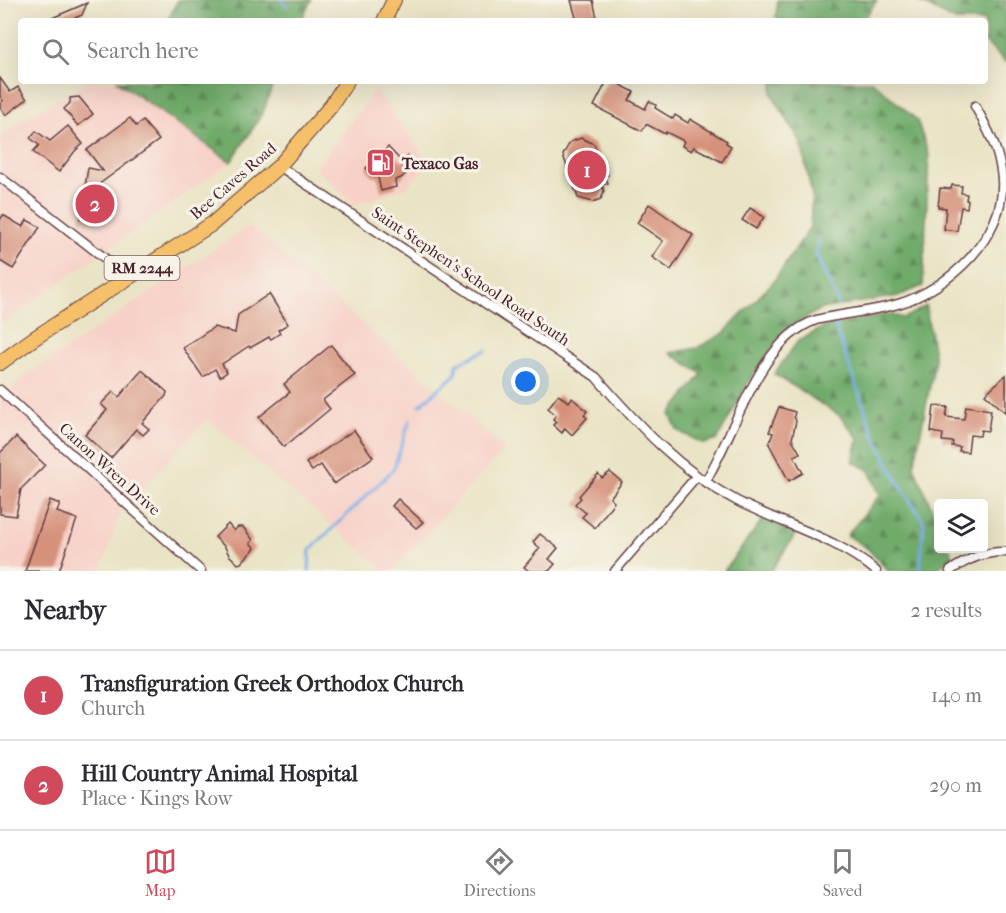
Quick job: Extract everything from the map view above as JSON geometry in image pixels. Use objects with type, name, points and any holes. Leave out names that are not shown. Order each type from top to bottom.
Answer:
[{"type":"main road","points":[[385,18],[394,0]]},
{"type":"main road","name":"Bee Caves Road","points":[[0,363],[33,339],[212,224],[279,166],[331,106],[346,84]]},
{"type":"street","points":[[705,482],[759,373],[798,330],[816,320],[898,304],[919,296],[952,276],[976,252],[988,234],[999,209],[1002,180],[993,141],[975,106]]},
{"type":"street","name":"Saint Stephen's School Road South","points":[[279,166],[596,377],[636,423],[696,477],[738,501],[839,545],[876,571]]},
{"type":"street","points":[[0,177],[129,277]]},
{"type":"street","name":"Canon Wren Drive","points":[[0,390],[201,571]]},
{"type":"street","points":[[615,571],[696,477]]},
{"type":"street","points":[[950,571],[964,561],[980,555],[995,551],[1006,552]]},
{"type":"shaded area","points":[[83,84],[121,84],[231,162],[0,325],[0,138],[19,122]]},
{"type":"shaded area","points":[[375,88],[424,156],[422,170],[407,187],[355,205],[316,169]]},
{"type":"shaded area","points":[[250,225],[505,449],[392,571],[385,571],[207,419],[121,511],[101,571],[0,571],[0,399],[21,379]]},
{"type":"green space","points":[[178,0],[311,0],[302,18],[169,18]]},
{"type":"green space","points":[[777,0],[877,0],[865,18],[776,18]]},
{"type":"green space","points":[[915,0],[1006,0],[1006,63],[988,45],[988,18],[949,18]]},
{"type":"green space","points":[[121,84],[273,84],[263,113],[231,162]]},
{"type":"green space","points":[[773,84],[875,84],[917,120],[929,155],[923,286],[898,296],[821,309],[785,329],[752,376],[717,440],[704,444],[678,431],[670,414],[702,374],[670,353],[697,348],[723,334],[774,281],[810,227],[812,195],[801,143],[772,94]]},
{"type":"green space","points":[[926,306],[935,361],[914,466],[934,514],[934,553],[952,553],[953,556],[935,571],[888,571],[868,549],[847,535],[880,495],[868,469],[853,462],[858,438],[839,415],[774,374],[798,341],[824,327],[888,314],[904,318]]},
{"type":"green space","points":[[763,519],[797,532],[771,571],[724,571]]},
{"type":"building","points":[[571,0],[593,0],[597,18],[576,18]]},
{"type":"building","points":[[87,3],[82,15],[75,18],[52,18]]},
{"type":"building","points":[[0,78],[10,92],[18,87],[27,99],[6,115],[0,107],[3,101],[0,96]]},
{"type":"building","points":[[605,84],[619,84],[634,92],[629,100],[645,109],[649,101],[656,105],[655,108],[673,119],[675,115],[688,123],[690,119],[727,141],[726,143],[731,146],[722,162],[694,147],[691,151],[682,146],[684,141],[666,132],[665,134],[646,124],[642,131],[594,106]]},
{"type":"building","points":[[79,97],[93,114],[78,126],[64,109],[70,103],[70,98]]},
{"type":"building","points":[[130,118],[136,126],[143,121],[159,140],[94,188],[107,190],[106,212],[103,211],[102,217],[99,216],[98,223],[80,219],[88,168],[103,171],[87,150]]},
{"type":"building","points":[[68,126],[83,144],[59,172],[33,152],[39,145],[30,138],[36,131],[50,141]]},
{"type":"building","points":[[581,138],[594,144],[608,175],[605,176],[608,183],[602,185],[604,191],[601,199],[593,202],[578,198],[563,155],[570,142]]},
{"type":"building","points":[[388,147],[402,162],[408,156],[408,172],[395,180],[396,187],[381,191],[378,177],[374,177],[366,168]]},
{"type":"building","points":[[952,185],[962,186],[961,193],[967,194],[966,200],[968,200],[967,208],[961,207],[957,231],[944,229],[946,208],[938,207],[940,188],[951,189]]},
{"type":"building","points":[[649,204],[693,235],[671,270],[652,257],[663,241],[637,223]]},
{"type":"building","points":[[750,208],[764,217],[756,229],[742,220]]},
{"type":"building","points":[[3,215],[23,227],[27,220],[40,227],[13,269],[0,261],[0,220]]},
{"type":"building","points":[[269,294],[288,324],[278,330],[280,333],[271,339],[269,337],[250,348],[249,346],[222,364],[227,372],[220,377],[215,369],[203,377],[183,348],[214,327],[235,333],[238,315]]},
{"type":"building","points":[[331,345],[355,375],[323,400],[330,409],[284,447],[259,417],[290,392],[284,384]]},
{"type":"building","points":[[142,370],[167,392],[166,396],[142,423],[149,429],[143,435],[136,429],[111,458],[85,435],[107,410],[101,404],[113,392],[119,397]]},
{"type":"building","points":[[1006,375],[1006,413],[985,394]]},
{"type":"building","points":[[558,395],[569,402],[572,398],[587,411],[584,415],[587,418],[572,435],[565,428],[562,433],[553,425],[556,422],[553,419],[556,415],[548,408]]},
{"type":"building","points":[[934,406],[948,407],[946,417],[964,419],[966,406],[991,410],[988,431],[981,430],[980,436],[970,435],[968,452],[959,451],[960,447],[952,446],[953,442],[942,441],[943,434],[931,432]]},
{"type":"building","points":[[779,407],[795,412],[796,421],[792,439],[800,453],[794,456],[803,473],[789,481],[769,444],[773,433],[769,432]]},
{"type":"building","points":[[354,430],[373,457],[334,484],[321,465],[312,471],[306,463]]},
{"type":"building","points":[[16,437],[45,465],[21,489],[16,516],[0,514],[0,453]]},
{"type":"building","points":[[610,472],[622,482],[610,498],[614,502],[595,528],[582,517],[586,513],[575,504],[598,474],[602,478]]},
{"type":"building","points":[[398,499],[423,522],[416,528],[392,506]]},
{"type":"building","points":[[50,500],[60,504],[57,512],[77,519],[59,571],[25,571]]},
{"type":"building","points":[[228,524],[234,531],[238,527],[243,527],[253,540],[250,543],[255,548],[238,564],[215,537]]},
{"type":"building","points":[[540,534],[558,548],[549,559],[555,564],[549,571],[529,571],[524,567],[540,548],[533,542]]},
{"type":"waterway","points":[[281,0],[287,6]]},
{"type":"waterway","points":[[819,241],[815,253],[838,301],[838,306]]},
{"type":"waterway","points":[[837,324],[836,329],[874,435],[898,482],[924,522],[920,570]]},
{"type":"waterway","points":[[420,405],[456,374],[457,364],[486,350]]},
{"type":"waterway","points":[[309,571],[310,550],[393,470],[410,420]]},
{"type":"place","name":"Texaco Gas","points":[[381,163]]},
{"type":"place","name":"Transfiguration Greek Orthodox Church","points":[[587,170]]},
{"type":"place","name":"Hill Country Animal Hospital","points":[[95,204]]}]
